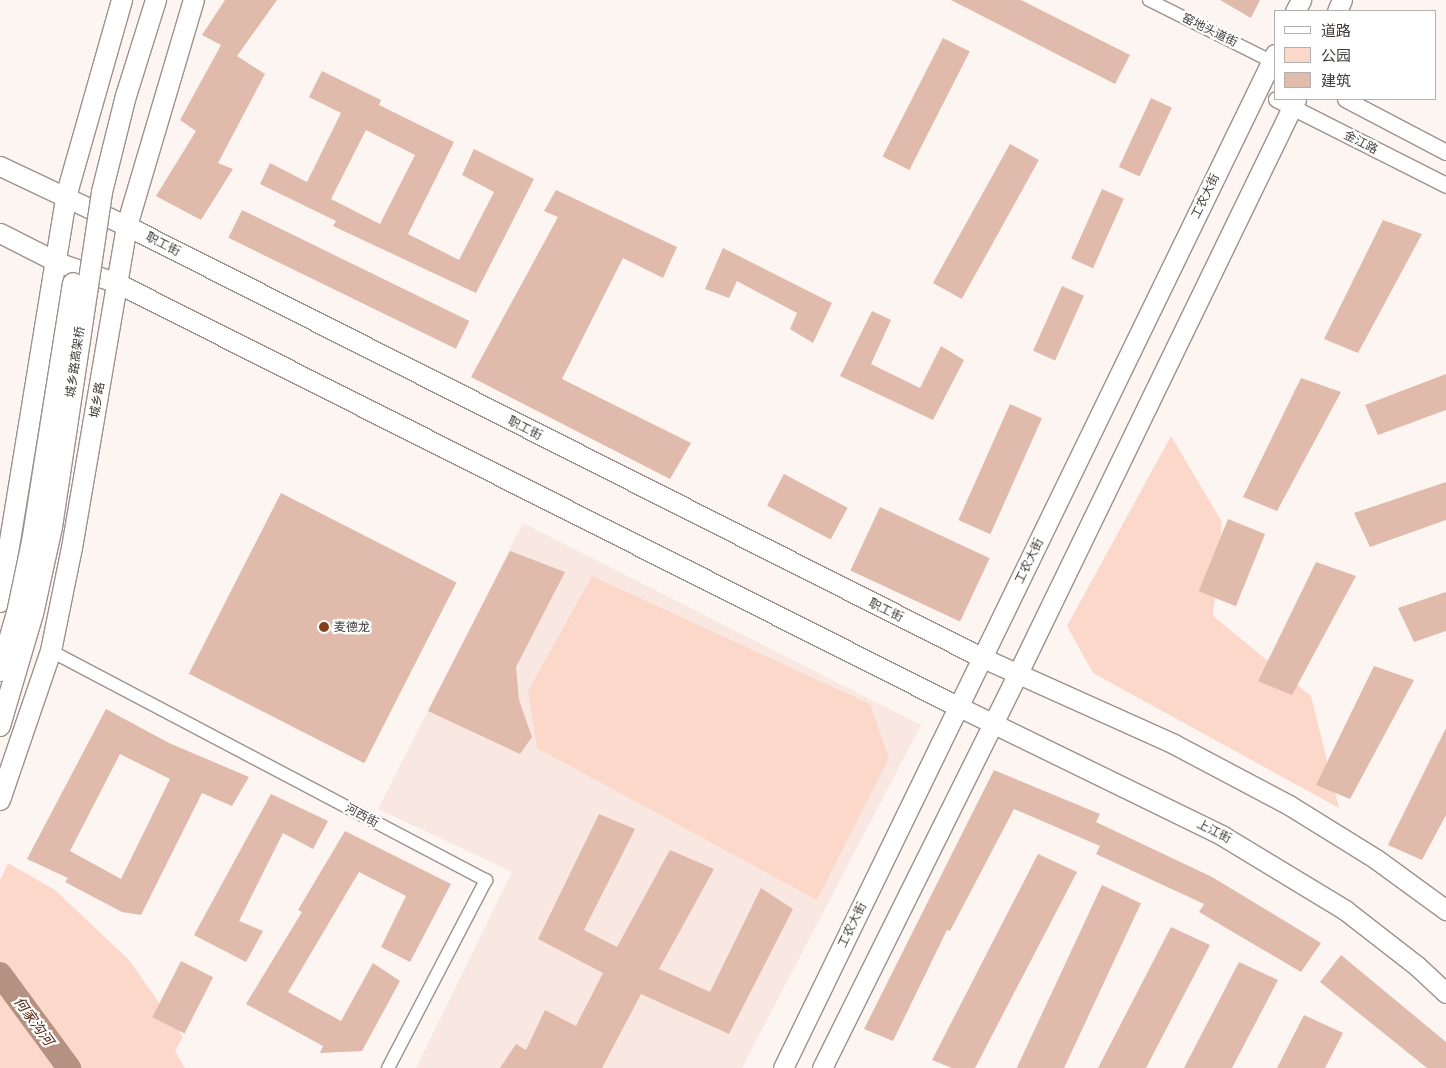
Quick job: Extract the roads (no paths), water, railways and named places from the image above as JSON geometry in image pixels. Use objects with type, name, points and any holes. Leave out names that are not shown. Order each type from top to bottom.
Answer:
[{"type":"highway","points":[[0,602],[58,262],[66,197],[122,0]]},
{"type":"highway","name":"城乡路高架桥","points":[[0,671],[18,613],[32,542],[89,192],[114,93],[143,0]]},
{"type":"highway","name":"城乡路高架桥","points":[[0,726],[34,614],[52,527],[102,192],[126,96],[156,0]]},
{"type":"highway","name":"城乡路","points":[[0,800],[51,651],[72,548],[127,226],[194,0]]},
{"type":"main road","name":"工农大街","points":[[783,1068],[1257,90],[1274,59]]},
{"type":"main road","points":[[822,1068],[1018,673],[1284,101]]},
{"type":"main road","name":"职工街","points":[[0,166],[127,226],[983,658]]},
{"type":"main road","points":[[0,234],[58,262],[117,283],[959,707]]},
{"type":"main road","points":[[983,658],[1174,744],[1288,805],[1376,859],[1446,910]]},
{"type":"main road","name":"上江街","points":[[959,707],[1224,836],[1266,860],[1345,910],[1416,965],[1446,993]]},
{"type":"street","name":"窑地头道街","points":[[1149,0],[1274,59]]},
{"type":"street","name":"金江路","points":[[1257,90],[1274,97]]},
{"type":"street","points":[[1347,100],[1446,152]]},
{"type":"street","name":"金江路","points":[[1284,101],[1446,185]]},
{"type":"street","name":"河西街","points":[[51,651],[486,880],[388,1068]]},
{"type":"waterway","name":"何家沟河","points":[[0,974],[69,1068]]},
{"type":"place","name":"麦德龙","points":[[324,627]]}]
